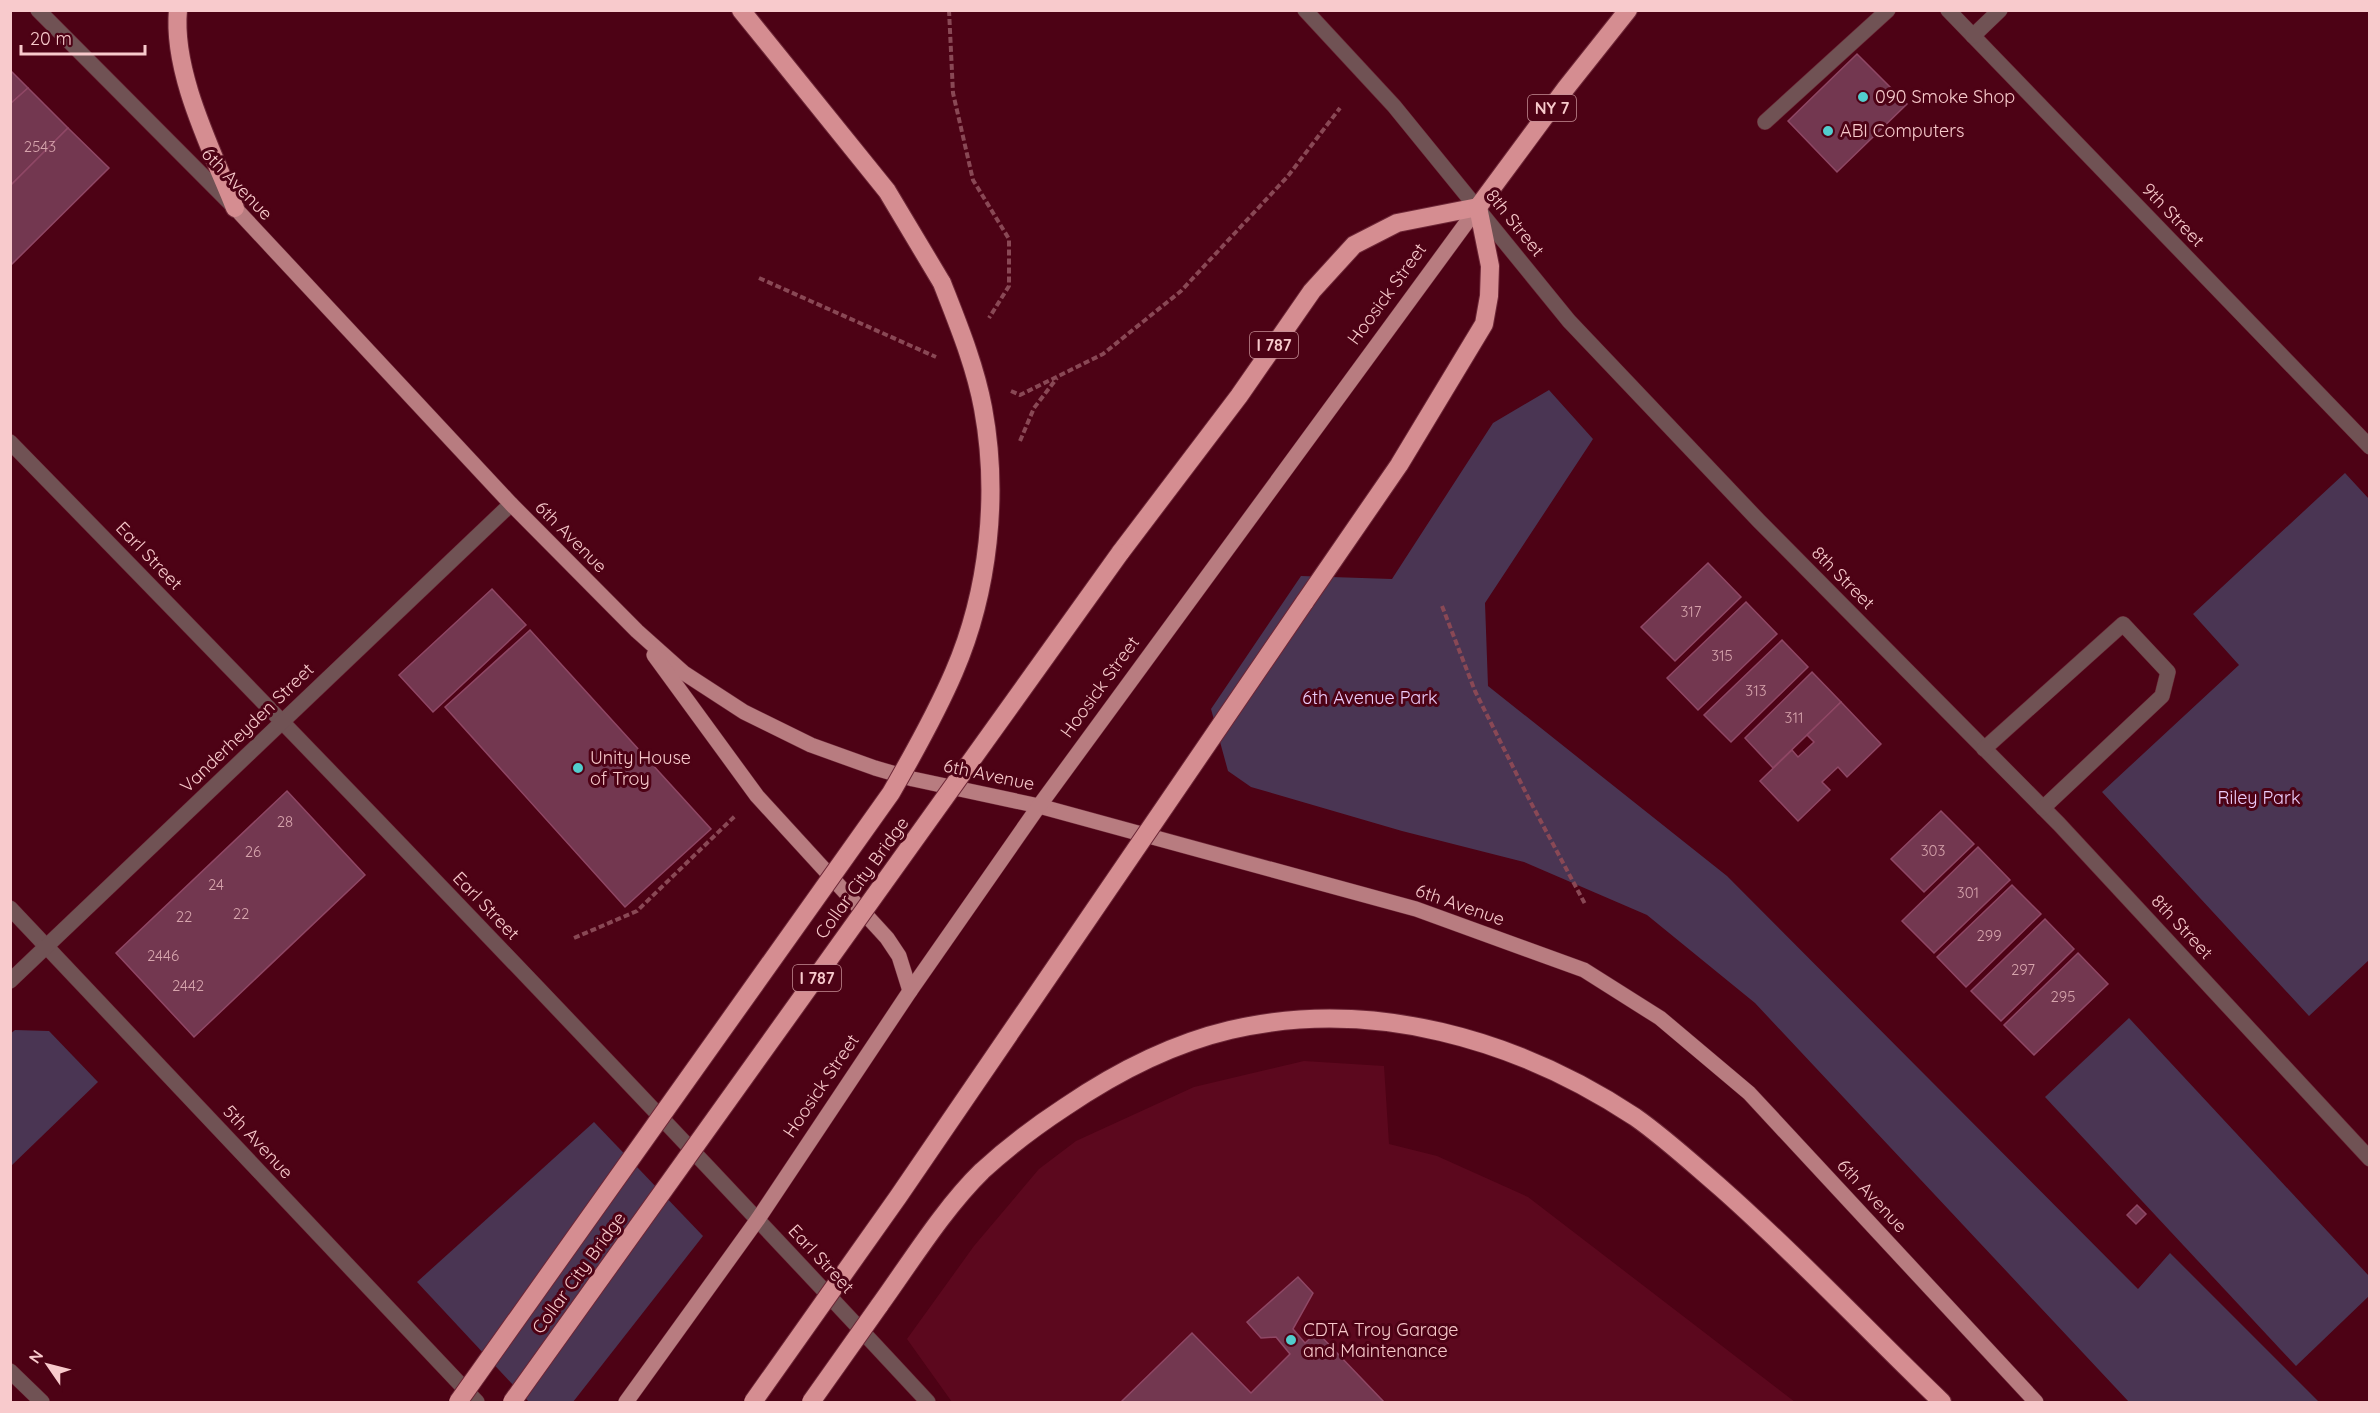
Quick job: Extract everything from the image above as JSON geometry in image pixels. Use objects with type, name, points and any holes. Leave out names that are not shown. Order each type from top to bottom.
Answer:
[{"type":"highway","points":[[178,10],[177,23],[185,80],[235,208]]},
{"type":"highway","points":[[458,1402],[891,793],[926,731],[955,670],[977,605],[988,539],[990,470],[980,398],[967,346],[942,283],[886,191],[741,10]]},
{"type":"highway","name":"Hoosick Street","points":[[1478,207],[1566,88],[1628,10]]},
{"type":"highway","points":[[753,1402],[898,1197],[1399,465],[1484,324],[1489,297],[1490,266],[1478,207]]},
{"type":"highway","name":"Collar City Bridge","points":[[512,1402],[1120,552],[1239,396],[1312,291],[1354,245],[1397,223],[1478,207]]},
{"type":"highway","points":[[811,1402],[949,1210],[981,1172],[1035,1127],[1096,1086],[1130,1067],[1163,1053],[1228,1030],[1254,1025],[1328,1018],[1396,1023],[1464,1036],[1530,1059],[1586,1086],[1638,1119],[1691,1161],[1760,1222],[1942,1402]]},
{"type":"highway","points":[[1895,1356],[1932,1402]]},
{"type":"main road","name":"Hoosick Street","points":[[626,1402],[758,1219],[910,991],[1039,806],[1478,207]]},
{"type":"main road","name":"6th Avenue","points":[[235,208],[511,504],[637,631],[684,673],[744,712],[811,745],[875,768],[914,779],[1039,806],[1416,909],[1584,970],[1660,1018],[1749,1093],[2036,1402]]},
{"type":"main road","points":[[637,631],[757,796],[887,938],[899,956],[910,991]]},
{"type":"street","name":"6th Avenue","points":[[38,10],[235,208]]},
{"type":"street","name":"8th Street","points":[[1305,10],[1394,106],[1569,321],[1759,521],[2043,808],[2370,1159]]},
{"type":"street","points":[[1765,122],[1888,10]]},
{"type":"street","name":"9th Street","points":[[1948,10],[2370,447]]},
{"type":"street","points":[[1973,36],[2000,10]]},
{"type":"street","name":"Earl Street","points":[[10,442],[283,721],[758,1219],[928,1402]]},
{"type":"street","name":"Vanderheyden Street","points":[[10,981],[511,504]]},
{"type":"street","points":[[1984,749],[2123,624],[2168,672],[2162,696],[2043,808]]},
{"type":"street","name":"5th Avenue","points":[[10,908],[477,1402]]},
{"type":"street","points":[[10,1371],[42,1402]]},
{"type":"path","points":[[949,10],[953,93],[973,180],[1010,239],[1009,286],[984,327]]},
{"type":"path","points":[[1010,391],[1020,395],[1104,354],[1181,291],[1288,176],[1341,108]]},
{"type":"path","points":[[759,278],[938,358]]},
{"type":"path","points":[[1443,606],[1475,690],[1530,801],[1585,904]]},
{"type":"path","points":[[574,938],[637,911],[757,796]]},
{"type":"shaded area","name":"CDTA Troy Garage and Maintenance","points":[[1304,1061],[1384,1066],[1389,1144],[1437,1156],[1528,1197],[1795,1402],[952,1402],[907,1339],[974,1246],[1039,1169],[1076,1141],[1194,1087]]},
{"type":"green space","name":"6th Avenue Park","points":[[1549,390],[1593,439],[1485,603],[1488,686],[1727,876],[2138,1289],[2170,1253],[2319,1402],[2129,1402],[1755,1003],[1647,915],[1524,862],[1402,831],[1251,787],[1228,771],[1211,709],[1301,576],[1392,579],[1493,423]]},
{"type":"green space","name":"Riley Park","points":[[2345,473],[2369,499],[2369,960],[2309,1016],[2102,792],[2239,665],[2193,614]]},
{"type":"green space","points":[[2129,1018],[2369,1276],[2369,1296],[2296,1366],[2045,1097]]},
{"type":"green space","points":[[15,1030],[49,1031],[98,1082],[11,1166],[10,1034]]},
{"type":"green space","points":[[594,1122],[703,1236],[573,1402],[529,1402],[417,1282]]},
{"type":"building","points":[[1857,54],[1907,104],[1837,172],[1788,121]]},
{"type":"building","points":[[10,70],[28,88],[10,104]]},
{"type":"building","points":[[28,88],[68,128],[10,186],[10,104]]},
{"type":"building","points":[[68,128],[109,168],[10,266],[10,186]]},
{"type":"building","points":[[1708,563],[1741,597],[1675,661],[1641,627]]},
{"type":"building","points":[[492,589],[526,625],[433,712],[399,675]]},
{"type":"building","points":[[1746,602],[1777,634],[1698,710],[1667,678]]},
{"type":"building","name":"Unity House of Troy","points":[[530,630],[711,829],[625,907],[445,707]]},
{"type":"building","points":[[1782,640],[1808,667],[1731,742],[1704,715]]},
{"type":"building","points":[[1812,672],[1841,702],[1773,768],[1745,738]]},
{"type":"building","points":[[1841,702],[1881,744],[1847,777],[1838,767],[1822,782],[1830,790],[1798,821],[1760,781],[1792,750],[1798,757],[1814,742],[1807,735]]},
{"type":"building","points":[[287,791],[365,875],[194,1037],[116,953]]},
{"type":"building","points":[[1941,811],[1974,844],[1924,892],[1891,859]]},
{"type":"building","points":[[1978,847],[2010,880],[1934,953],[1902,921]]},
{"type":"building","points":[[2012,885],[2041,914],[1966,987],[1937,957]]},
{"type":"building","points":[[2045,919],[2074,949],[2001,1021],[1971,991]]},
{"type":"building","points":[[2078,953],[2108,984],[2034,1055],[2004,1025]]},
{"type":"building","points":[[2137,1205],[2146,1214],[2136,1224],[2127,1215]]},
{"type":"building","name":"CDTA Troy Garage and Maintenance","points":[[1298,1277],[1313,1293],[1293,1329],[1305,1343],[1317,1332],[1384,1402],[1121,1402],[1192,1333],[1251,1393],[1290,1354],[1276,1337],[1261,1338],[1247,1322]]},
{"type":"place","name":"090 Smoke Shop","points":[[1863,97]]},
{"type":"place","name":"ABI Computers","points":[[1828,131]]},
{"type":"place","name":"Unity House of Troy","points":[[578,768]]},
{"type":"place","name":"CDTA Troy Garage and Maintenance","points":[[1291,1340]]}]
